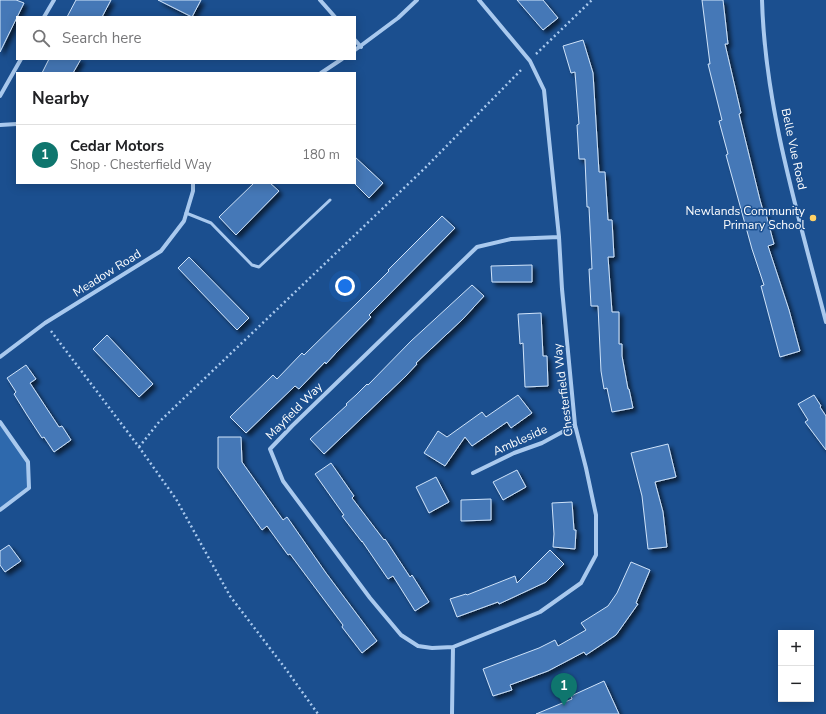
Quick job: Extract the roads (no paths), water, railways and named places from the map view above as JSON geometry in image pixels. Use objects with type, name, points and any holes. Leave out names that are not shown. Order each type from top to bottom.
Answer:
[{"type":"street","points":[[45,16],[54,0]]},
{"type":"street","points":[[320,0],[334,16]]},
{"type":"street","points":[[356,49],[398,18],[417,0]]},
{"type":"street","name":"Chesterfield Way","points":[[453,647],[540,612],[581,583],[596,555],[596,515],[575,425],[562,289],[559,237],[544,90],[530,61],[479,0]]},
{"type":"street","name":"Belle Vue Road","points":[[762,0],[763,35],[775,114],[788,175],[826,322]]},
{"type":"street","points":[[356,41],[360,47]]},
{"type":"street","points":[[0,96],[19,60]]},
{"type":"street","points":[[322,72],[340,60]]},
{"type":"street","points":[[0,125],[16,124]]},
{"type":"street","name":"Meadow Road","points":[[0,357],[45,323],[161,252],[184,221],[193,191],[193,184]]},
{"type":"street","name":"Mayfield Way","points":[[453,647],[432,648],[418,646],[401,635],[370,598],[283,481],[270,449],[477,248],[511,239],[559,237]]},
{"type":"street","points":[[0,422],[28,462],[29,488],[0,510]]},
{"type":"street","name":"Ambleside","points":[[473,473],[514,453],[542,443],[575,425]]},
{"type":"street","points":[[452,714],[453,647]]},
{"type":"lane","points":[[186,213],[211,223],[252,265],[259,267],[330,200]]},
{"type":"place","name":"Newlands Community Primary School","points":[[813,218]]},
{"type":"place","name":"Cedar Motors","points":[[564,706]]}]
